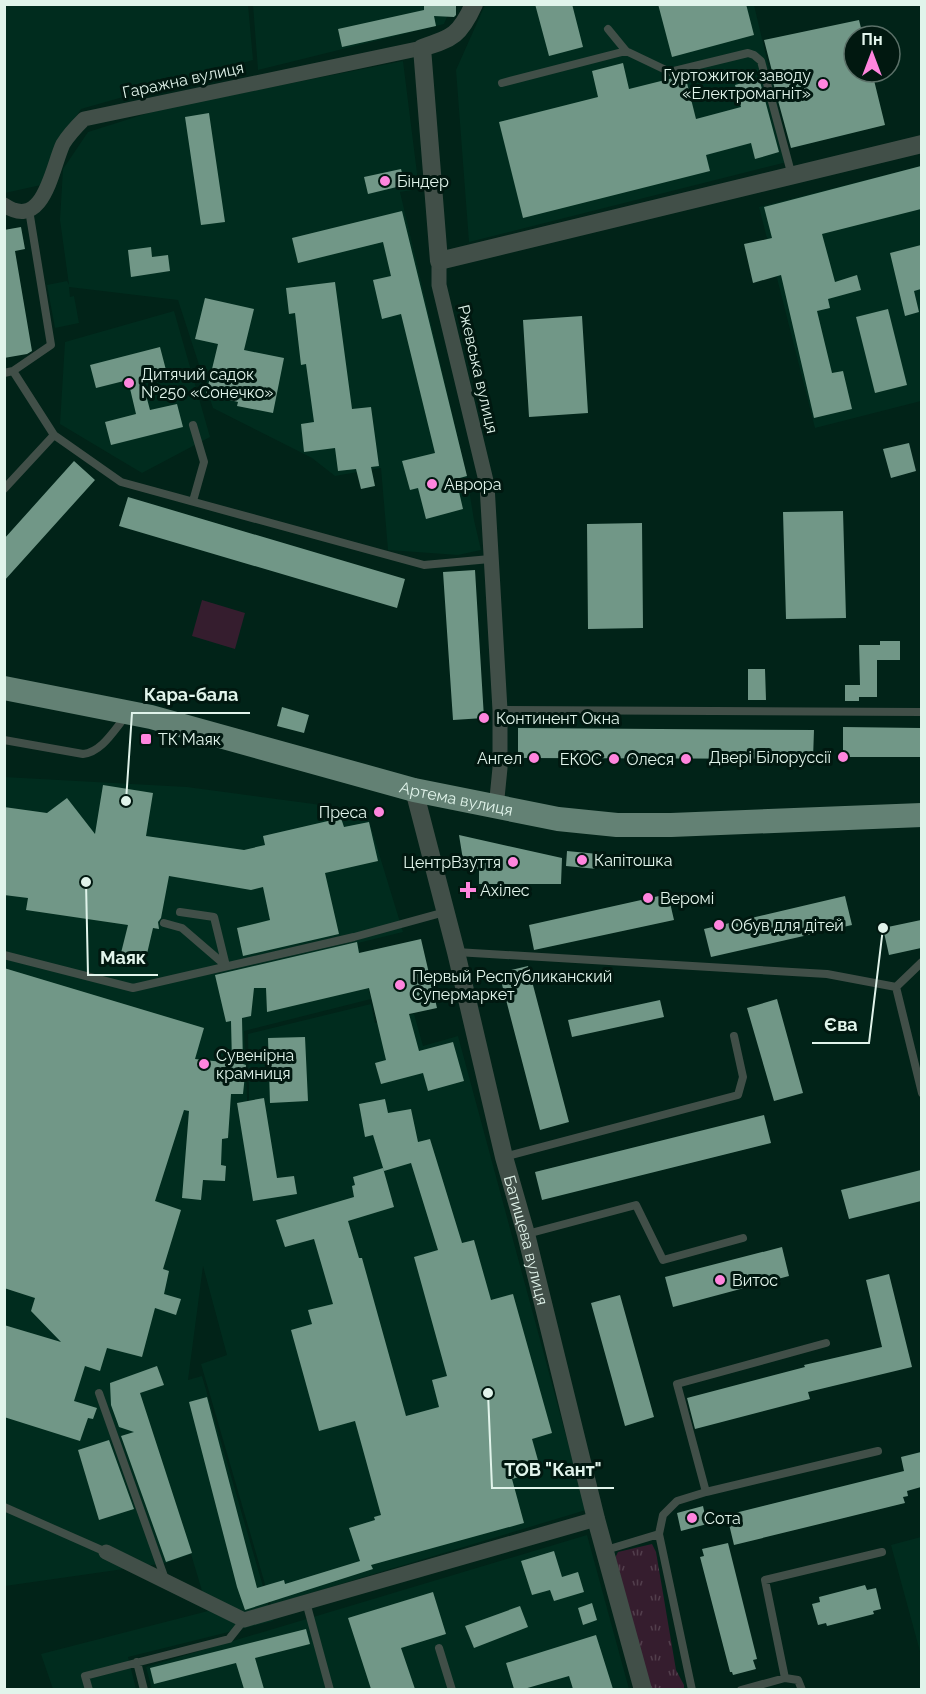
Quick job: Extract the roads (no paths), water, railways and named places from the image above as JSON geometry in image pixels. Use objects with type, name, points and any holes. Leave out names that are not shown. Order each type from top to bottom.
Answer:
[{"type":"main road","name":"Артема вулиця","points":[[4,688],[129,712],[414,790],[558,819],[617,825],[671,825],[921,815]]},
{"type":"street","points":[[474,4],[465,23],[449,39],[422,48],[440,261],[921,144]]},
{"type":"street","name":"Гаражна вулиця","points":[[13,210],[43,198],[63,144],[72,130],[84,119],[422,48]]},
{"type":"street","name":"Ржевська вулиця","points":[[440,261],[439,285],[487,485],[500,710],[500,768],[496,808]]},
{"type":"street","name":"Батищева вулиця","points":[[414,790],[596,1519],[643,1689]]},
{"type":"street","points":[[106,1552],[244,1620],[596,1519]]},
{"type":"lane","points":[[608,29],[626,51],[670,72],[748,53],[758,57],[792,176]]},
{"type":"lane","points":[[502,83],[626,51]]},
{"type":"lane","points":[[13,210],[51,345],[9,372],[54,435],[122,482],[424,565],[490,560]]},
{"type":"lane","points":[[193,424],[204,462],[193,501]]},
{"type":"lane","points":[[4,489],[54,435]]},
{"type":"lane","points":[[500,710],[921,712]]},
{"type":"lane","points":[[4,740],[83,754],[92,753],[99,748],[129,712]]},
{"type":"lane","points":[[180,912],[214,918],[226,966]]},
{"type":"lane","points":[[4,955],[133,988],[354,937],[445,912]]},
{"type":"lane","points":[[164,922],[182,928],[226,966]]},
{"type":"lane","points":[[456,952],[827,974],[897,987]]},
{"type":"lane","points":[[897,987],[921,962]]},
{"type":"lane","points":[[897,987],[921,1093]]},
{"type":"lane","points":[[504,1157],[738,1095],[743,1077],[734,1036]]},
{"type":"lane","points":[[526,1234],[636,1205],[663,1260],[743,1238]]},
{"type":"lane","points":[[706,1492],[676,1384],[826,1343]]},
{"type":"lane","points":[[99,1393],[166,1580]]},
{"type":"lane","points":[[692,1689],[659,1534],[663,1515],[676,1501],[706,1492],[879,1451]]},
{"type":"lane","points":[[4,1507],[106,1552]]},
{"type":"lane","points":[[605,1550],[659,1534]]},
{"type":"lane","points":[[786,1678],[765,1580],[882,1552]]},
{"type":"lane","points":[[306,1602],[330,1689]]},
{"type":"lane","points":[[89,1689],[85,1676],[229,1639],[244,1620]]},
{"type":"lane","points":[[439,1648],[452,1689]]},
{"type":"lane","points":[[137,1662],[144,1689]]},
{"type":"lane","points":[[741,1689],[786,1678],[798,1680],[802,1689]]},
{"type":"place","name":"Гуртожиток заводу «Електромагніт»","points":[[823,84]]},
{"type":"place","name":"Біндер","points":[[385,181]]},
{"type":"place","name":"Дитячий садок №250 «Сонечко»","points":[[129,383]]},
{"type":"place","name":"Аврора","points":[[432,484]]},
{"type":"place","name":"Континент Окна","points":[[484,718]]},
{"type":"place","name":"ТК Маяк","points":[[146,739]]},
{"type":"place","name":"Двері Білоруссії","points":[[843,757]]},
{"type":"place","name":"Ангел","points":[[534,758]]},
{"type":"place","name":"ЕКОС","points":[[614,759]]},
{"type":"place","name":"Олеся","points":[[686,759]]},
{"type":"place","name":"Кара-бала","points":[[126,801]]},
{"type":"place","name":"Преса","points":[[379,812]]},
{"type":"place","name":"Капітошка","points":[[582,860]]},
{"type":"place","name":"ЦентрВзуття","points":[[513,862]]},
{"type":"place","name":"Маяк","points":[[86,882]]},
{"type":"place","name":"Ахілес","points":[[468,890]]},
{"type":"place","name":"Веромі","points":[[648,898]]},
{"type":"place","name":"Обув для дітей","points":[[719,925]]},
{"type":"place","name":"Єва","points":[[883,928]]},
{"type":"place","name":"Первый Республиканский Супермаркет","points":[[400,985]]},
{"type":"place","name":"Сувенірна крамниця","points":[[204,1064]]},
{"type":"place","name":"Витос","points":[[720,1280]]},
{"type":"place","name":"ТОВ \"Кант\"","points":[[488,1393]]},
{"type":"place","name":"Сота","points":[[692,1518]]}]
